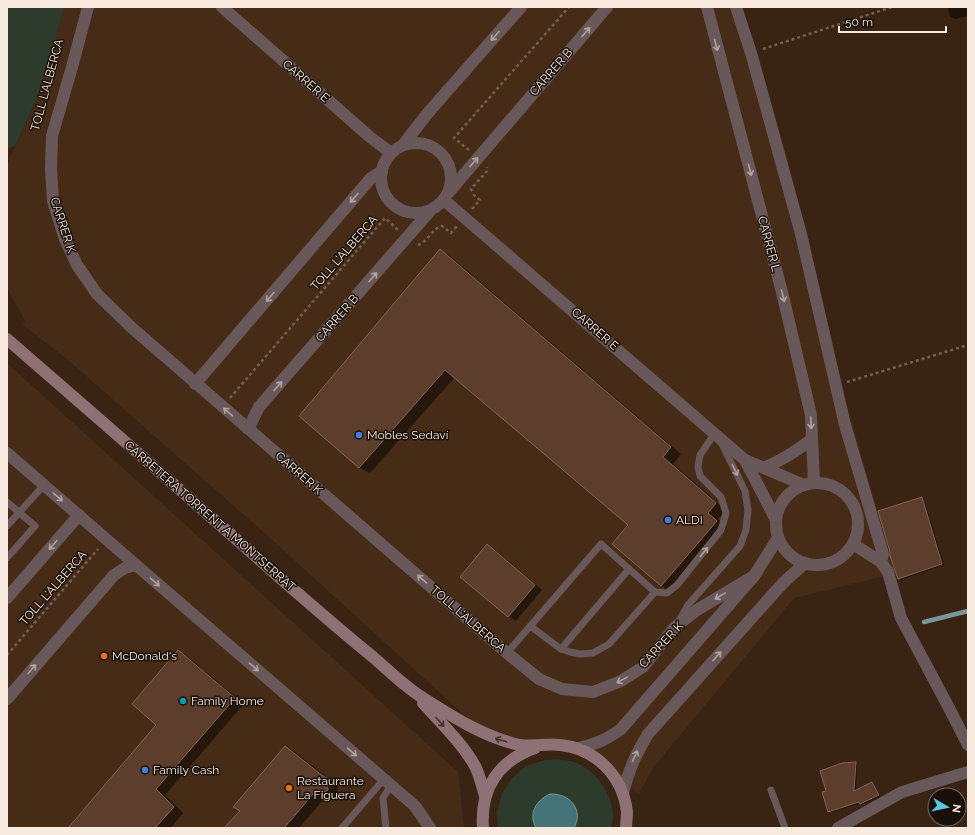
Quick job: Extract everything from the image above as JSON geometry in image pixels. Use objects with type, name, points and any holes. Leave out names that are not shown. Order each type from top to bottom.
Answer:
[{"type":"main road","name":"CARRETERA TORRENT A MONTSERRAT","points":[[7,339],[415,693]]},
{"type":"main road","points":[[415,693],[461,722],[496,739],[518,745],[540,746],[559,744],[578,748],[593,756],[606,766],[616,778],[623,793],[627,812],[626,828]]},
{"type":"main road","points":[[415,693],[466,753],[478,774],[485,796]]},
{"type":"main road","points":[[483,828],[482,814],[485,796],[493,778],[505,764],[521,752],[540,746]]},
{"type":"street","name":"CARRER K","points":[[88,7],[52,136],[51,168],[53,201],[65,239],[77,265],[97,294],[131,327],[507,653],[539,679],[562,689],[593,692],[621,681],[643,666],[675,627],[697,610],[754,576]]},
{"type":"street","name":"CARRER E","points":[[222,7],[390,153]]},
{"type":"street","points":[[403,145],[427,114],[521,7]]},
{"type":"street","name":"CARRER B","points":[[447,196],[607,7]]},
{"type":"street","name":"CARRER L","points":[[706,7],[782,292],[811,415],[812,439],[809,484]]},
{"type":"street","points":[[736,7],[751,53],[801,234],[845,425],[883,554],[881,562]]},
{"type":"street","points":[[413,142],[424,143],[434,147],[442,153],[448,162],[452,182],[447,196],[430,211],[408,213],[398,209],[390,202],[384,192],[381,182],[385,161],[390,153],[403,145],[413,142]]},
{"type":"street","points":[[195,384],[371,178],[382,171]]},
{"type":"street","name":"CARRER E","points":[[447,196],[464,218],[745,460]]},
{"type":"street","name":"CARRER B","points":[[248,429],[259,407],[430,211]]},
{"type":"street","points":[[764,468],[793,453],[812,439]]},
{"type":"street","points":[[7,453],[388,782],[415,806],[430,828]]},
{"type":"street","points":[[745,460],[809,484]]},
{"type":"street","points":[[745,460],[776,520],[778,538],[784,550],[791,557],[804,564],[813,566],[827,564],[844,555],[853,544],[858,530],[856,511],[850,498],[839,489],[822,483],[809,484],[793,490],[783,500],[776,520]]},
{"type":"street","points":[[7,598],[79,515]]},
{"type":"street","points":[[578,748],[595,744],[606,739],[620,729],[754,576],[778,538]]},
{"type":"street","points":[[853,544],[881,562],[888,572],[901,618],[968,745]]},
{"type":"street","points":[[623,793],[628,771],[648,734],[783,583],[804,564]]},
{"type":"street","points":[[7,699],[114,575],[124,568],[136,565]]},
{"type":"street","points":[[838,828],[902,792],[968,772]]},
{"type":"lane","points":[[507,653],[601,544],[655,592],[667,593],[677,585],[721,530],[726,513],[721,497],[700,476],[698,467],[700,455],[716,434],[745,491],[748,510],[746,530],[740,546],[688,605],[675,627]]},
{"type":"lane","points":[[7,526],[44,485]]},
{"type":"lane","points":[[7,502],[35,526],[7,558]]},
{"type":"lane","points":[[561,649],[629,569]]},
{"type":"lane","points":[[530,626],[561,649],[580,654],[593,653],[610,644],[655,592]]},
{"type":"lane","points":[[342,828],[388,782]]},
{"type":"lane","points":[[386,828],[383,798],[388,782]]},
{"type":"lane","points":[[771,790],[785,828]]},
{"type":"path","name":"TOLL L'ALBERCA","points":[[222,407],[385,218],[419,245],[423,243],[438,227],[442,226],[451,234],[480,200],[474,195],[471,189],[487,171],[488,166],[454,138],[569,7]]},
{"type":"path","points":[[751,53],[892,7]]},
{"type":"path","points":[[835,385],[968,345]]},
{"type":"path","name":"TOLL L'ALBERCA","points":[[7,655],[107,540]]},
{"type":"shaded area","points":[[64,7],[742,7],[759,58],[788,161],[843,392],[897,579],[885,576],[794,598],[652,769],[639,794],[622,780],[604,759],[542,743],[498,735],[472,722],[269,537],[67,359],[22,324],[26,322],[8,290],[7,285],[7,165],[33,107],[53,51]]},
{"type":"shaded area","points":[[7,363],[458,772],[464,828],[7,828]]},
{"type":"green space","points":[[7,7],[64,7],[53,51],[33,107],[15,146],[7,148]]},
{"type":"green space","points":[[545,760],[574,762],[591,772],[598,779],[604,787],[612,806],[613,818],[611,828],[574,828],[577,819],[576,810],[571,802],[563,796],[534,824],[536,828],[498,828],[497,812],[502,794],[512,778],[526,766]]},
{"type":"water","points":[[550,794],[564,796],[573,804],[577,815],[577,821],[574,828],[536,828],[533,818],[535,808],[541,800]]},
{"type":"building","points":[[440,249],[671,447],[663,457],[716,503],[708,513],[717,521],[661,586],[612,544],[628,525],[445,370],[359,468],[299,416]]},
{"type":"building","points":[[922,497],[942,564],[898,579],[878,511]]},
{"type":"building","points":[[487,544],[535,585],[508,617],[460,577]]},
{"type":"building","points":[[178,650],[235,698],[156,789],[174,807],[155,828],[68,828],[156,725],[132,704]]},
{"type":"building","name":"Restaurante La Figuera","points":[[285,746],[327,778],[328,790],[322,794],[314,793],[284,828],[224,828],[240,811],[233,807]]},
{"type":"building","points":[[856,762],[854,791],[872,782],[879,795],[860,804],[859,802],[828,812],[822,792],[826,791],[820,771],[842,763]]},
{"type":"waterway","points":[[924,622],[968,611]]},
{"type":"place","name":"Mobles Sedaví","points":[[359,435]]},
{"type":"place","name":"ALDI","points":[[668,520]]},
{"type":"place","name":"McDonald's","points":[[104,656]]},
{"type":"place","name":"Family Home","points":[[183,701]]},
{"type":"place","name":"Family Cash","points":[[145,770]]},
{"type":"place","name":"Restaurante La Figuera","points":[[289,788]]}]
